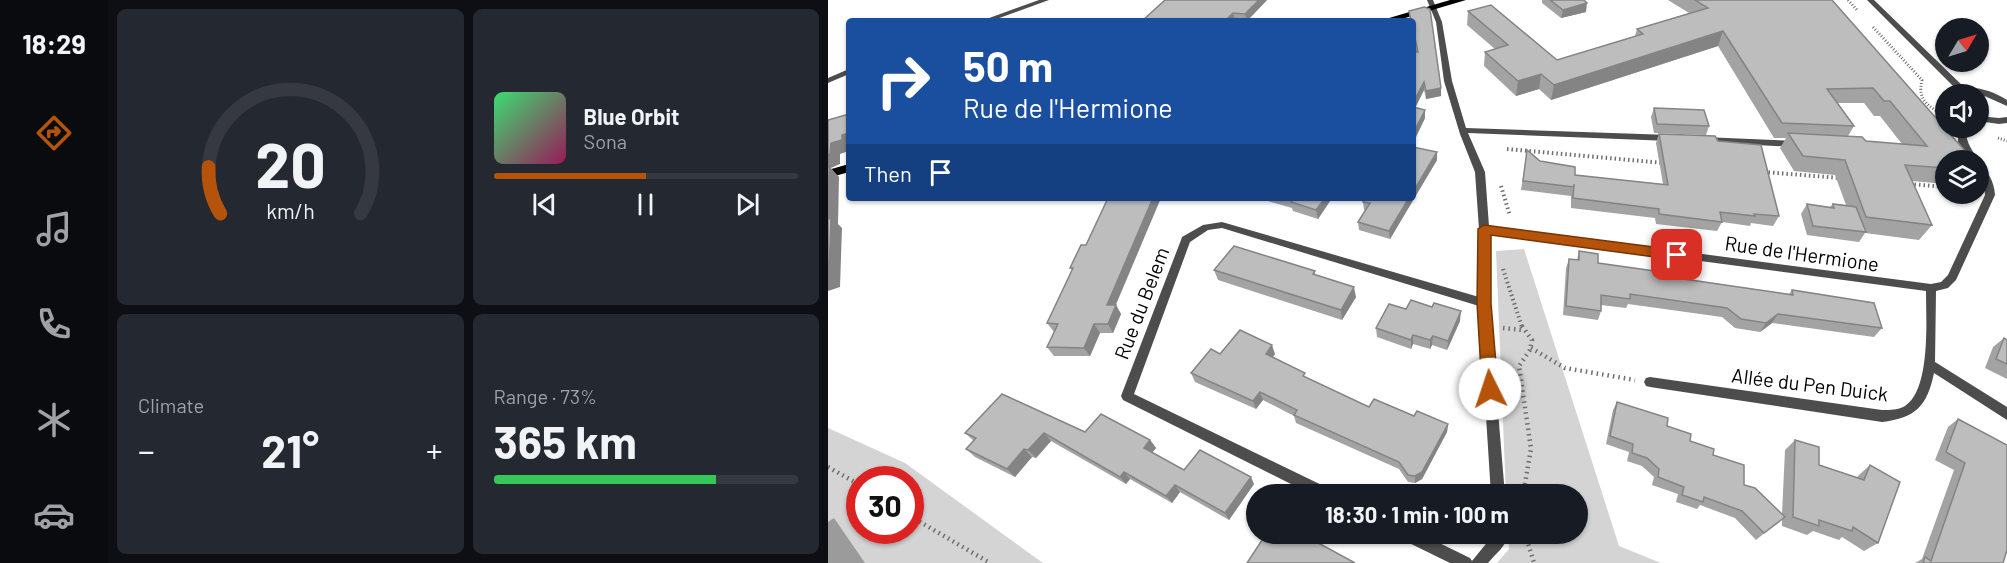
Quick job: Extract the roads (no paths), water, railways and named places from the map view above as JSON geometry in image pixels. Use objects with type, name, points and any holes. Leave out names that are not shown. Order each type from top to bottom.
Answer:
[{"type":"main road","points":[[1392,18],[1431,4],[1461,0]]},
{"type":"main road","points":[[828,174],[846,169]]},
{"type":"street","points":[[993,18],[1046,0]]},
{"type":"street","points":[[1870,0],[1957,84]]},
{"type":"street","points":[[1431,4],[1439,22],[1448,81],[1463,130],[1480,172],[1484,229],[1484,303],[1497,484]]},
{"type":"street","points":[[828,81],[846,72]]},
{"type":"street","points":[[1989,95],[2007,104]]},
{"type":"street","points":[[1989,120],[2000,122],[2007,120]]},
{"type":"street","points":[[1463,130],[1678,139]]},
{"type":"street","points":[[1690,139],[1809,144]]},
{"type":"street","points":[[1931,288],[1944,285],[1952,277],[1986,204]]},
{"type":"street","name":"Rue du Belem","points":[[1305,484],[1127,396],[1186,240],[1206,227],[1222,225],[1484,303]]},
{"type":"street","name":"Rue de l'Hermione","points":[[1484,229],[1931,288]]},
{"type":"street","name":"Allée du Pen Duick","points":[[1650,382],[1882,416],[1899,414],[1912,407],[1919,398],[1931,364],[1931,288]]},
{"type":"street","points":[[1931,364],[2007,414]]},
{"type":"street","points":[[1426,544],[1465,563]]},
{"type":"street","points":[[1478,563],[1494,544]]}]
